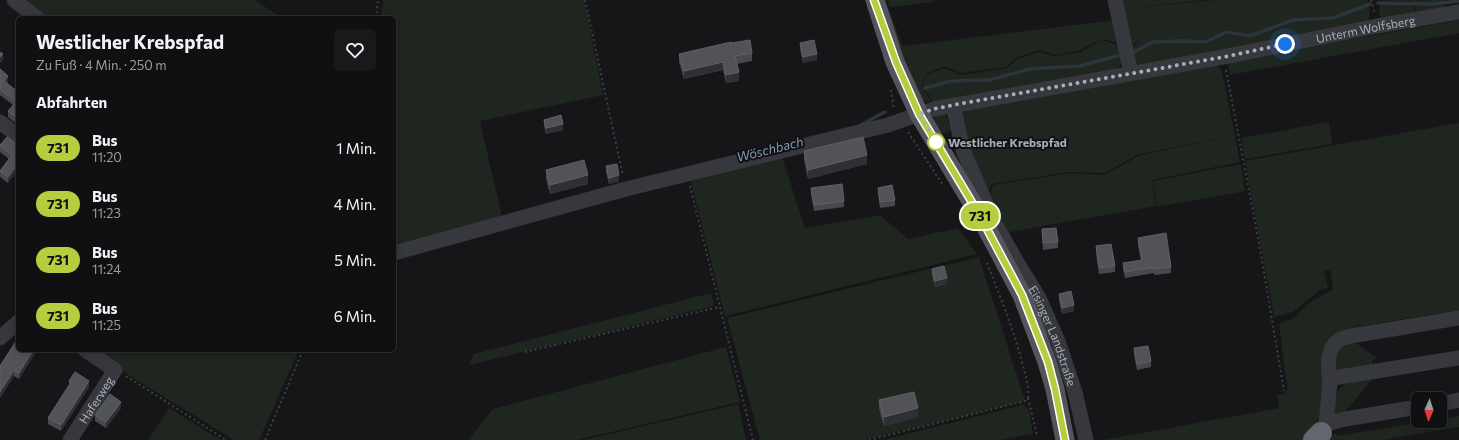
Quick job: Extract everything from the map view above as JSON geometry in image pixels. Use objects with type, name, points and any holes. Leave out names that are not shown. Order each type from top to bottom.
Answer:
[{"type":"main road","name":"Eisinger Landstraße","points":[[874,0],[896,62],[919,114],[979,214],[1022,295],[1048,362],[1057,396],[1065,440]]},
{"type":"street","points":[[14,0],[34,16]]},
{"type":"street","points":[[1115,0],[1131,73]]},
{"type":"street","name":"Unterm Wolfsberg","points":[[396,252],[626,189],[888,125],[934,109],[1224,57],[1377,26],[1459,12]]},
{"type":"street","name":"Eisinger Landstraße","points":[[953,105],[963,150],[992,220],[1039,298],[1058,340],[1075,392],[1086,440]]},
{"type":"street","points":[[0,122],[16,134]]},
{"type":"street","points":[[1320,432],[1330,383],[1328,366],[1330,352],[1335,344],[1342,339],[1357,335],[1459,318]]},
{"type":"street","points":[[0,338],[16,324]]},
{"type":"street","name":"Haferweg","points":[[70,440],[115,370],[88,352]]},
{"type":"street","points":[[1330,383],[1333,379],[1339,377],[1459,358]]},
{"type":"street","points":[[1447,403],[1459,400]]},
{"type":"street","points":[[1320,432],[1345,419],[1411,408]]},
{"type":"path","points":[[376,16],[378,0]]},
{"type":"path","points":[[585,0],[626,189]]},
{"type":"path","points":[[1224,57],[1259,243],[1284,390]]},
{"type":"path","points":[[900,120],[943,185]]},
{"type":"path","points":[[687,175],[753,440]]},
{"type":"path","points":[[985,258],[1007,313],[1018,347],[1028,384],[1028,398],[1037,435]]},
{"type":"path","points":[[525,352],[719,307]]},
{"type":"path","points":[[265,440],[302,352]]},
{"type":"path","points":[[115,370],[226,440]]},
{"type":"path","points":[[869,440],[1025,401],[1028,398]]},
{"type":"shaded area","points":[[24,0],[255,0],[279,16],[44,16]]},
{"type":"shaded area","points":[[383,0],[584,0],[603,95],[480,121],[503,221],[396,248],[396,16],[381,16]]},
{"type":"shaded area","points":[[885,0],[903,46],[1115,20],[1121,44],[1102,39],[1078,51],[1055,55],[1039,50],[1016,58],[1006,67],[961,73],[944,66],[928,73],[921,84],[932,104],[920,99],[899,58]]},
{"type":"shaded area","points":[[887,0],[935,0],[934,2],[890,7]]},
{"type":"shaded area","points":[[1118,0],[1206,0],[1119,9]]},
{"type":"shaded area","points":[[1216,0],[1368,0],[1370,10],[1368,23],[1140,66],[1134,63],[1132,49],[1141,37],[1130,48],[1119,9]]},
{"type":"shaded area","points":[[1377,0],[1445,0],[1444,12],[1416,17],[1415,2]]},
{"type":"shaded area","points":[[1380,4],[1414,5],[1415,17],[1382,21],[1379,13]]},
{"type":"shaded area","points":[[1459,20],[1459,33],[1230,75],[1228,64],[1229,61]]},
{"type":"shaded area","points":[[1102,40],[1122,46],[1125,57],[1118,69],[933,103],[922,84],[928,74],[944,68],[962,75],[1007,68],[1017,59],[1039,52],[1055,56],[1080,52]]},
{"type":"shaded area","points":[[1216,64],[1221,69],[1235,135],[1137,155],[1105,173],[1069,172],[992,184],[987,195],[964,138],[958,113],[965,108]]},
{"type":"shaded area","points":[[945,114],[952,131],[943,134],[934,122],[934,117]]},
{"type":"shaded area","points":[[1329,122],[1332,144],[1245,159],[1241,138]]},
{"type":"shaded area","points":[[1459,123],[1459,310],[1355,327],[1355,330],[1340,335],[1323,416],[1310,440],[1104,440],[1279,408],[1277,395],[1284,394],[1288,388],[1279,324],[1294,318],[1309,303],[1333,288],[1330,270],[1324,271],[1328,288],[1320,290],[1293,312],[1274,317],[1245,161]]},
{"type":"shaded area","points":[[1235,135],[1240,162],[1152,180],[1156,206],[1004,233],[988,199],[993,185],[1070,173],[1105,175],[1138,156]]},
{"type":"shaded area","points":[[782,157],[805,228],[880,215],[908,239],[958,228],[977,254],[725,316],[691,182],[693,179]]},
{"type":"shaded area","points":[[1241,164],[1245,191],[1157,207],[1153,181]]},
{"type":"shaded area","points":[[979,257],[1025,401],[865,440],[760,440],[727,318]]},
{"type":"shaded area","points":[[711,293],[714,306],[469,365],[474,354]]},
{"type":"shaded area","points":[[1350,343],[1356,343],[1378,359],[1372,360],[1373,367],[1335,371],[1339,351]]},
{"type":"shaded area","points":[[726,347],[740,402],[577,440],[468,440],[493,409]]},
{"type":"shaded area","points":[[94,352],[298,352],[259,440],[234,440]]},
{"type":"shaded area","points":[[1373,378],[1344,413],[1334,414],[1335,397],[1342,387],[1352,382]]},
{"type":"shaded area","points":[[738,404],[746,440],[583,440]]},
{"type":"shaded area","points":[[1023,405],[1029,410],[1033,434],[1000,440],[883,440]]},
{"type":"shaded area","points":[[169,408],[221,440],[148,440]]},
{"type":"shaded area","points":[[1459,416],[1459,427],[1383,440],[1322,440],[1336,433],[1337,436],[1411,424],[1411,428],[1447,428],[1447,418]]},
{"type":"building","points":[[750,40],[752,53],[735,56],[739,72],[726,75],[723,62],[684,71],[679,54],[731,42]]},
{"type":"building","points":[[814,40],[817,54],[803,57],[800,43]]},
{"type":"building","points":[[0,69],[8,76],[4,81],[16,90],[16,102],[0,89]]},
{"type":"building","points":[[16,102],[16,117],[8,111]]},
{"type":"building","points":[[561,115],[563,124],[546,128],[544,120]]},
{"type":"building","points":[[7,137],[16,144],[16,167],[8,177],[0,171],[12,155],[0,145]]},
{"type":"building","points":[[863,137],[867,155],[808,170],[804,151]]},
{"type":"building","points":[[584,160],[588,175],[550,185],[546,170]]},
{"type":"building","points":[[617,164],[619,175],[609,178],[606,166]]},
{"type":"building","points":[[842,184],[844,201],[814,205],[811,188]]},
{"type":"building","points":[[892,185],[895,200],[880,202],[878,188]]},
{"type":"building","points":[[1056,228],[1058,242],[1043,243],[1042,229]]},
{"type":"building","points":[[1166,233],[1171,267],[1154,269],[1154,267],[1125,272],[1123,263],[1142,260],[1138,238]]},
{"type":"building","points":[[1111,244],[1115,266],[1099,268],[1096,246]]},
{"type":"building","points":[[944,266],[947,278],[935,281],[932,269]]},
{"type":"building","points":[[1071,291],[1074,305],[1062,308],[1059,294]]},
{"type":"building","points":[[16,341],[16,352],[32,352],[19,373],[14,370],[0,392],[0,366]]},
{"type":"building","points":[[1148,346],[1151,361],[1137,364],[1134,348]]},
{"type":"building","points":[[75,372],[89,381],[61,425],[48,418],[71,382],[69,381]]},
{"type":"building","points":[[914,392],[918,408],[884,417],[879,400]]},
{"type":"building","points":[[110,394],[121,402],[106,422],[95,415]]},
{"type":"waterway","name":"Wöschbach","points":[[1378,3],[1432,4],[1459,1]]},
{"type":"waterway","name":"Wöschbach","points":[[1132,53],[1153,42],[1205,42],[1227,32],[1250,36],[1293,20],[1333,18],[1370,4]]},
{"type":"waterway","name":"Wöschbach","points":[[925,88],[951,81],[989,80],[1030,69],[1080,66],[1124,54]]},
{"type":"waterway","name":"Wöschbach","points":[[861,125],[885,112]]},
{"type":"bus line","name":"731","points":[[874,0],[896,62],[919,114],[979,214],[1022,295],[1048,362],[1065,440]]},
{"type":"place","name":"Westlicher Krebspfad","points":[[936,142]]},
{"type":"route","points":[[936,142],[919,114],[953,105],[1224,57],[1285,44]]}]
